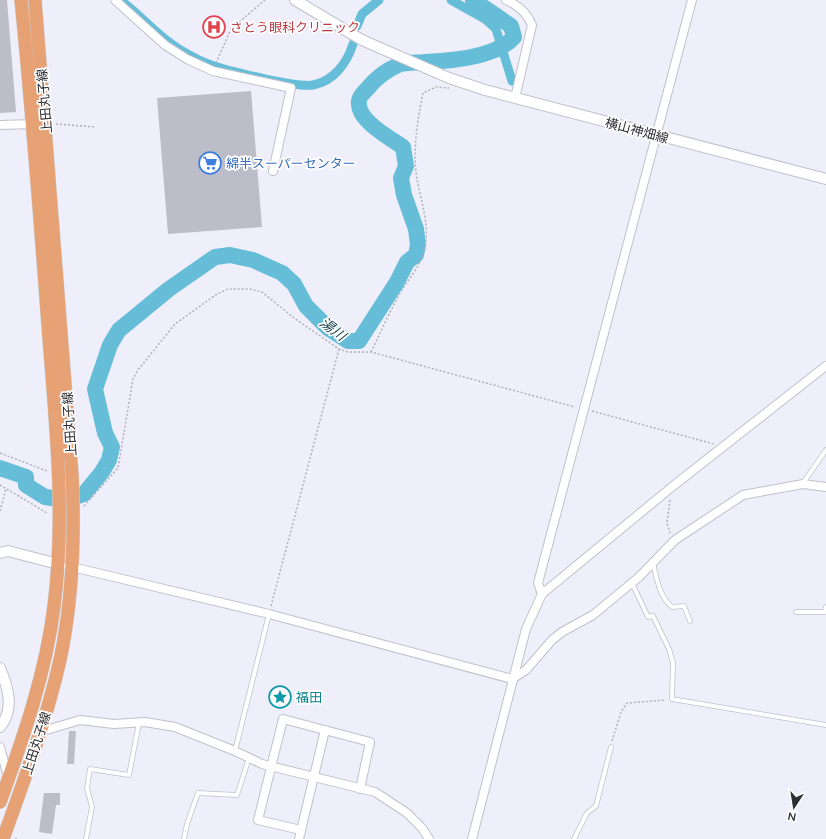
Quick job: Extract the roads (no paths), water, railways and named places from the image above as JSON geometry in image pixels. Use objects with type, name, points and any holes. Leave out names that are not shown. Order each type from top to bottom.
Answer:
[{"type":"main road","name":"上田丸子線","points":[[3,839],[40,732],[62,649],[70,597],[74,507],[39,123],[21,0]]},
{"type":"main road","name":"上田丸子線","points":[[0,802],[29,716],[41,672],[54,609],[58,564],[58,473],[39,123],[35,0]]},
{"type":"street","points":[[114,0],[165,45],[201,66],[213,71],[291,88],[273,171]]},
{"type":"street","name":"横山神畑線","points":[[295,0],[362,40],[453,79],[485,90],[826,179]]},
{"type":"street","points":[[506,0],[516,4],[530,19],[532,25],[515,98]]},
{"type":"street","points":[[542,594],[538,583],[692,0]]},
{"type":"street","points":[[0,125],[39,123]]},
{"type":"street","points":[[472,839],[526,629],[542,594],[673,486],[726,447],[826,366]]},
{"type":"street","points":[[0,553],[8,551],[269,614],[512,679],[526,670],[552,640],[562,632],[593,615],[632,583],[675,540],[743,495],[803,484],[826,487]]},
{"type":"street","points":[[0,668],[9,695],[9,710],[5,721],[0,727]]},
{"type":"street","points":[[301,830],[258,820],[283,719],[370,742],[360,789]]},
{"type":"street","points":[[40,732],[80,720],[114,724],[139,723],[175,727],[271,766],[314,778],[376,792],[407,813],[422,828],[429,839]]},
{"type":"street","points":[[299,839],[325,730]]},
{"type":"street","points":[[0,747],[1,758],[9,778]]},
{"type":"lane","points":[[803,484],[826,450]]},
{"type":"lane","points":[[653,562],[661,593],[667,603],[672,607],[677,608],[684,606],[690,621]]},
{"type":"lane","points":[[632,583],[648,617],[653,616],[669,649],[673,663],[672,699],[826,725]]},
{"type":"lane","points":[[796,612],[825,612],[826,607]]},
{"type":"lane","points":[[235,751],[269,614]]},
{"type":"lane","points":[[86,839],[92,807],[87,788],[90,769],[129,775],[139,723]]},
{"type":"lane","points":[[574,839],[587,813],[596,806],[611,746]]},
{"type":"lane","points":[[184,839],[187,824],[198,794],[237,795],[249,757]]},
{"type":"waterway","points":[[120,0],[163,38],[195,58],[220,68],[279,82],[313,85],[327,80],[339,70],[347,58],[353,44]]},
{"type":"waterway","points":[[357,26],[362,14],[379,0]]},
{"type":"waterway","points":[[451,0],[485,19],[496,29],[512,81]]},
{"type":"waterway","name":"湯川","points":[[0,468],[26,477],[26,485],[45,497],[66,500],[84,494],[102,472],[109,460],[112,447],[105,433],[95,389],[110,345],[119,330],[169,289],[215,257],[230,255],[253,260],[282,273],[294,284],[306,306],[328,328],[348,341],[359,341],[397,282],[407,262],[416,255],[418,245],[416,229],[404,195],[401,178],[406,166],[403,147],[368,122],[359,108],[359,99],[377,78],[398,65],[473,57],[497,49],[514,37],[511,26],[473,0]]},
{"type":"place","name":"さとう眼科クリニック","points":[[214,27]]},
{"type":"place","name":"綿半スーパーセンター","points":[[210,163]]},
{"type":"place","name":"福田","points":[[280,697]]}]
